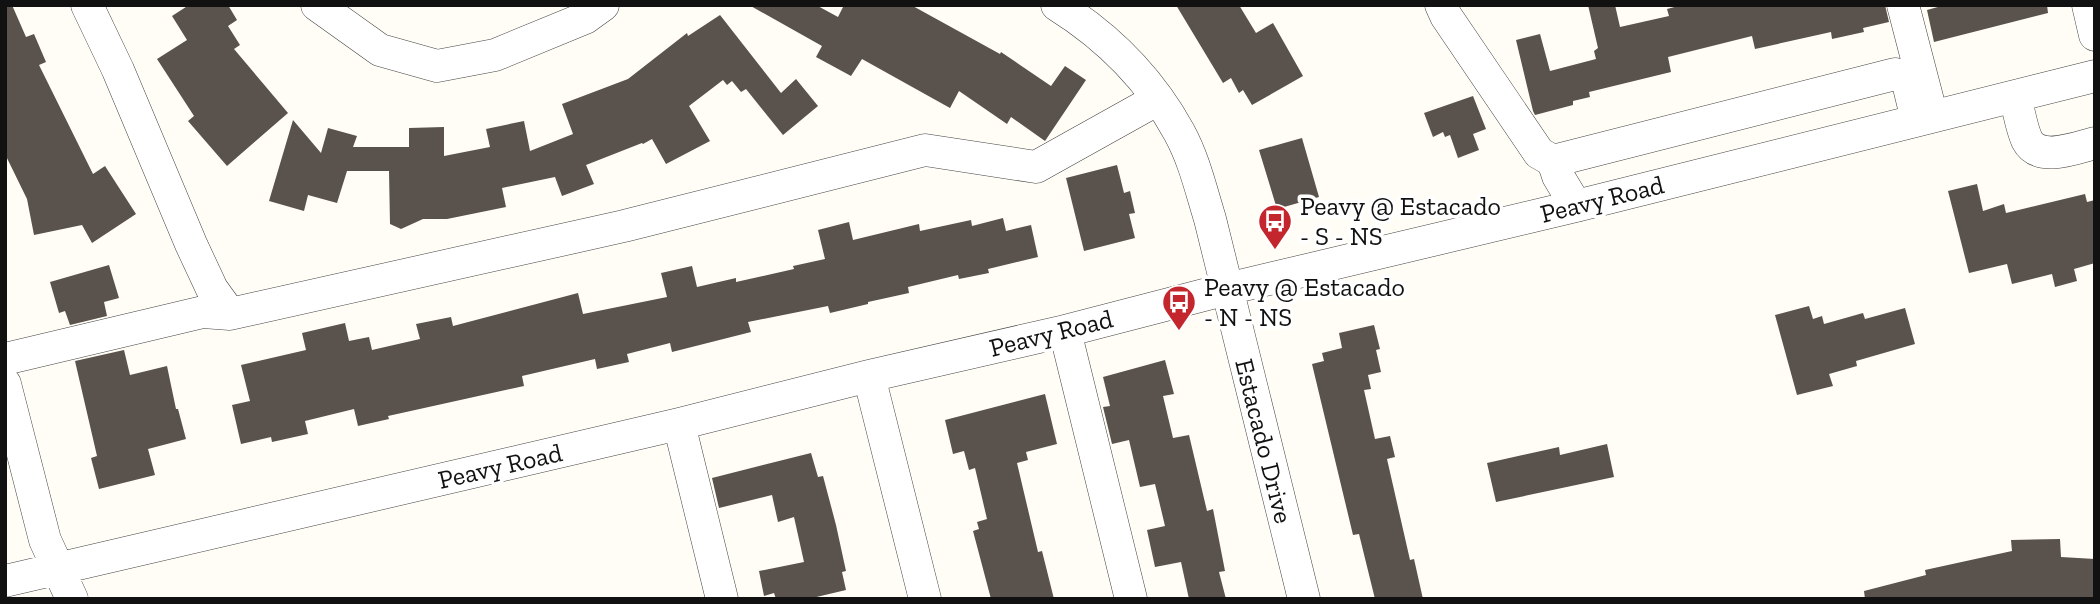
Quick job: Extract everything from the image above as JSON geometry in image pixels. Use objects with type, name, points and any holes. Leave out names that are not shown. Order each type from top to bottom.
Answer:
[{"type":"street","points":[[87,5],[118,70],[191,244],[212,289],[230,314]]},
{"type":"street","points":[[317,5],[380,50],[438,66],[495,55],[585,18],[603,5]]},
{"type":"street","name":"Estacado Drive","points":[[1057,5],[1084,22],[1114,47],[1138,73],[1180,134],[1197,174],[1304,599]]},
{"type":"street","points":[[1441,5],[1539,153],[1553,162],[1576,206]]},
{"type":"street","points":[[1903,5],[1924,118]]},
{"type":"street","points":[[2088,5],[2095,35]]},
{"type":"street","points":[[1553,162],[1895,74],[1907,79],[1924,118]]},
{"type":"street","name":"Peavy Road","points":[[5,581],[1065,331],[2095,76]]},
{"type":"street","points":[[2015,97],[2028,142],[2040,151],[2055,153],[2095,143]]},
{"type":"street","points":[[5,359],[203,312],[230,314],[624,226],[925,150],[1036,167],[1158,99]]},
{"type":"street","points":[[1065,331],[1131,599]]},
{"type":"street","points":[[869,376],[925,599]]},
{"type":"street","points":[[5,384],[45,540],[72,599]]},
{"type":"street","points":[[679,424],[722,599]]},
{"type":"building","points":[[5,5],[12,5],[26,37],[34,34],[46,62],[39,65],[93,174],[105,166],[136,214],[92,243],[82,225],[34,235],[27,199],[5,154]]},
{"type":"building","points":[[189,5],[228,5],[237,20],[228,26],[240,45],[234,49],[288,113],[227,166],[188,121],[194,116],[157,59],[187,40],[172,16]]},
{"type":"building","points":[[749,5],[816,5],[838,17],[844,5],[911,5],[1000,54],[1001,52],[1051,86],[1065,66],[1086,80],[1045,141],[1011,117],[1007,124],[959,91],[950,108],[862,59],[851,76],[816,57],[822,46]]},
{"type":"building","points":[[1176,5],[1239,5],[1256,33],[1273,23],[1303,76],[1252,105],[1243,90],[1239,93],[1231,78],[1223,83]]},
{"type":"building","points":[[1588,5],[1615,5],[1620,27],[1669,16],[1667,9],[1682,5],[1885,5],[1889,22],[1863,28],[1864,32],[1832,39],[1831,32],[1755,49],[1752,36],[1668,57],[1671,72],[1589,92],[1590,97],[1573,101],[1573,105],[1535,115],[1516,40],[1540,34],[1550,71],[1596,59],[1594,51],[1598,48]]},
{"type":"building","points":[[1945,5],[2047,5],[2048,13],[1934,42],[1927,10]]},
{"type":"building","points":[[720,15],[781,93],[796,79],[818,106],[783,135],[746,89],[741,92],[732,81],[727,85],[723,80],[689,106],[710,141],[666,164],[652,139],[586,165],[594,184],[562,196],[555,177],[502,188],[506,207],[447,219],[423,219],[401,229],[390,224],[389,171],[347,171],[337,203],[308,195],[304,211],[269,201],[293,120],[321,153],[328,128],[357,136],[353,147],[409,147],[409,128],[444,127],[444,156],[490,147],[486,129],[524,121],[530,151],[573,134],[562,104],[628,79],[687,33],[688,36]]},
{"type":"building","points":[[1473,96],[1486,129],[1473,134],[1479,150],[1458,158],[1450,135],[1445,137],[1443,132],[1433,137],[1424,113]]},
{"type":"building","points":[[1302,138],[1319,197],[1277,209],[1259,150]]},
{"type":"building","points":[[1117,165],[1124,193],[1130,191],[1135,213],[1129,214],[1135,238],[1084,251],[1066,178]]},
{"type":"building","points":[[1977,184],[1983,211],[2004,204],[2006,213],[2085,194],[2087,202],[2095,200],[2095,263],[2074,269],[2077,281],[2055,287],[2052,274],[2012,284],[2007,264],[1969,273],[1948,191]]},
{"type":"building","points":[[1003,218],[1006,231],[1031,225],[1038,257],[988,269],[989,273],[959,279],[958,275],[908,287],[909,293],[830,313],[828,306],[748,322],[751,332],[672,352],[670,343],[627,354],[629,362],[597,369],[595,359],[522,376],[524,386],[388,416],[389,419],[358,426],[354,409],[305,421],[308,434],[272,442],[271,437],[241,444],[232,405],[250,401],[241,365],[306,350],[302,333],[345,323],[349,341],[369,337],[372,350],[420,339],[416,324],[451,317],[453,326],[578,293],[583,314],[667,297],[661,273],[692,266],[697,287],[736,278],[736,282],[794,269],[793,266],[825,259],[818,230],[849,222],[853,240],[919,224],[920,231],[971,220],[972,226]]},
{"type":"building","points":[[109,265],[119,298],[104,302],[107,316],[70,325],[65,311],[59,313],[50,282]]},
{"type":"building","points":[[1809,306],[1813,319],[1822,316],[1824,324],[1863,313],[1865,319],[1905,308],[1915,344],[1856,361],[1857,366],[1829,374],[1833,386],[1797,395],[1775,315]]},
{"type":"building","points":[[1374,325],[1380,349],[1376,350],[1381,372],[1368,375],[1371,389],[1364,390],[1375,439],[1390,436],[1395,457],[1387,459],[1410,560],[1414,559],[1423,599],[1375,599],[1359,534],[1353,535],[1312,364],[1324,361],[1322,353],[1342,348],[1339,333]]},
{"type":"building","points":[[124,350],[130,375],[167,366],[176,409],[186,439],[148,449],[155,475],[99,489],[91,458],[97,456],[75,361]]},
{"type":"building","points":[[1165,360],[1174,394],[1163,396],[1173,438],[1189,435],[1207,511],[1213,509],[1225,571],[1219,572],[1226,599],[1189,599],[1181,562],[1155,567],[1147,530],[1165,526],[1155,484],[1140,487],[1129,440],[1112,444],[1103,407],[1110,406],[1103,377]]},
{"type":"building","points":[[1045,394],[1057,444],[1026,452],[1028,460],[1017,463],[1038,552],[1042,551],[1054,599],[991,599],[973,531],[979,529],[977,522],[987,519],[975,468],[969,470],[964,451],[953,454],[945,420]]},
{"type":"building","points":[[1607,444],[1614,477],[1496,502],[1487,463],[1559,447],[1560,455]]},
{"type":"building","points":[[811,453],[818,477],[823,476],[836,525],[846,571],[842,572],[846,590],[808,599],[776,599],[774,593],[764,596],[759,571],[804,562],[794,517],[778,522],[772,495],[719,508],[712,478]]},
{"type":"building","points":[[2060,539],[2061,557],[2095,559],[2095,598],[1865,599],[1864,591],[1926,575],[1925,570],[2012,551],[2011,540]]},
{"type":"place","name":"Peavy @ Estacado - S - NS","points":[[1275,251]]},
{"type":"place","name":"Peavy @ Estacado - N - NS","points":[[1179,332]]}]
